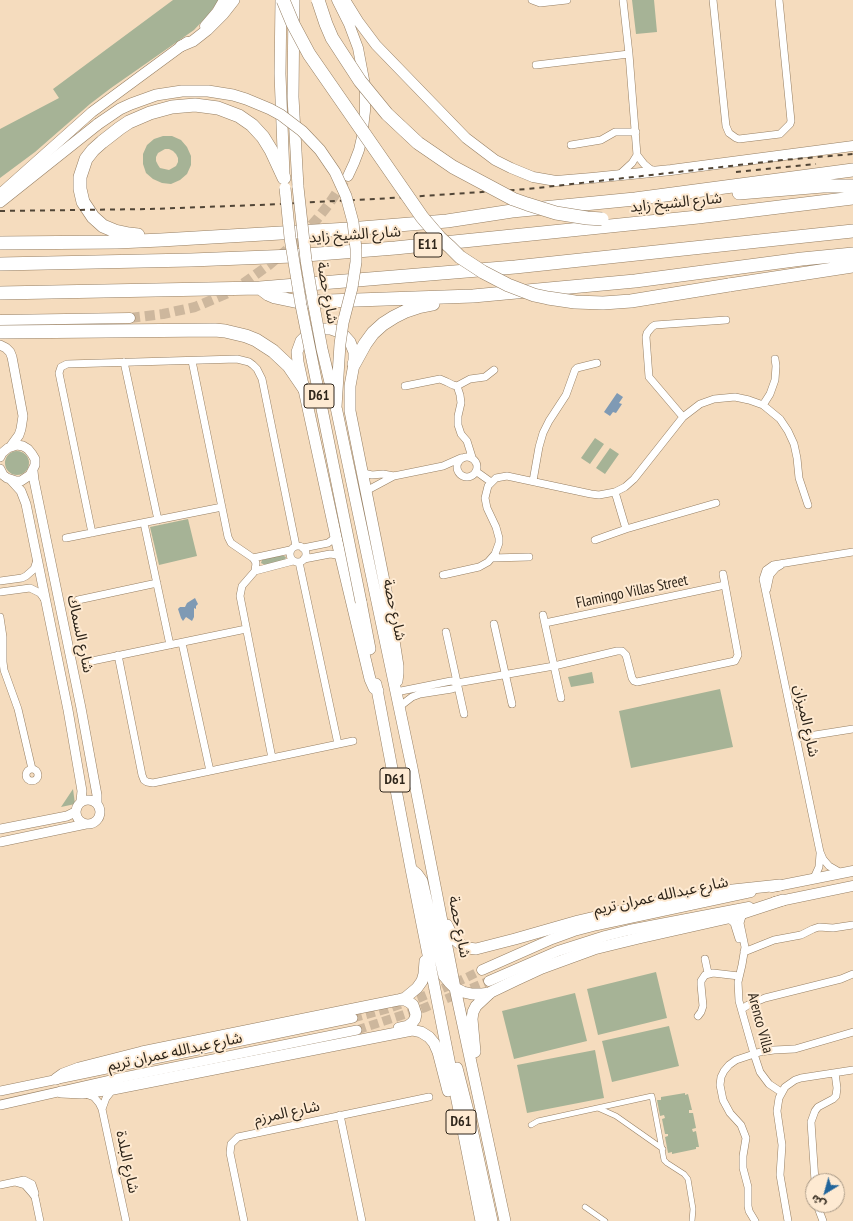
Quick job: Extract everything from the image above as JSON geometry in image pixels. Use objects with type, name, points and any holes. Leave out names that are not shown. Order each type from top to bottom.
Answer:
[{"type":"highway","points":[[282,0],[300,39],[315,64],[422,216],[440,238],[466,261],[508,285],[548,298],[575,302],[603,303],[631,301],[853,266]]},
{"type":"highway","points":[[318,0],[332,38],[360,81],[387,114],[418,142],[454,167],[513,199],[556,213],[602,219],[720,207],[739,207],[757,210]]},
{"type":"highway","points":[[252,235],[214,233],[136,235],[109,229],[93,217],[83,202],[79,183],[83,165],[89,154],[115,131],[129,122],[150,113],[172,107],[195,105],[223,110],[239,116],[258,130],[268,143],[284,183]]},
{"type":"highway","points":[[0,243],[117,242],[349,229],[448,221],[512,211],[635,199],[853,170]]},
{"type":"highway","points":[[635,199],[678,198],[823,186],[853,186]]},
{"type":"highway","name":"شارع الشيخ زايد","points":[[0,264],[191,260],[340,252],[449,243],[698,217],[853,198]]},
{"type":"highway","name":"E11","points":[[0,293],[260,288],[515,267],[853,231]]},
{"type":"highway","points":[[260,288],[275,297],[299,302],[473,296],[635,281],[853,254]]},
{"type":"highway","points":[[354,364],[365,344],[373,334],[383,324],[394,317],[418,307],[473,296]]},
{"type":"highway","points":[[0,332],[215,330],[236,333],[251,338],[274,351],[289,366],[304,388]]},
{"type":"main road","points":[[0,194],[92,112],[181,46],[205,26],[217,12],[224,0]]},
{"type":"main road","points":[[181,46],[207,30],[234,0]]},
{"type":"main road","name":"شارع حصة","points":[[282,0],[280,74],[284,183],[290,238],[301,305],[361,602],[425,942],[481,1221]]},
{"type":"main road","name":"شارع حصة","points":[[294,0],[292,97],[298,187],[306,260],[311,290],[322,349],[336,407],[399,707],[441,911],[455,988],[505,1221]]},
{"type":"main road","points":[[337,0],[349,24],[358,48],[365,85],[365,111],[362,137],[359,150],[348,176]]},
{"type":"main road","points":[[345,0],[367,34],[386,57],[458,130],[480,150],[495,160],[533,177],[565,181],[658,171],[853,146]]},
{"type":"main road","points":[[0,202],[114,113],[131,104],[156,95],[182,91],[208,91],[246,98],[270,109],[297,127],[320,150],[335,172],[346,196],[353,222],[356,248],[355,275],[343,323],[339,348],[336,407]]},
{"type":"main road","points":[[0,320],[130,318]]},
{"type":"main road","points":[[378,691],[374,688],[370,679],[340,557],[298,362],[297,352],[301,341],[309,333],[320,329],[331,329],[342,334],[350,342],[354,352],[354,364],[349,399],[350,411],[387,596],[398,666],[395,690]]},
{"type":"main road","points":[[411,869],[422,881],[444,976],[455,988],[472,994],[482,994],[490,987],[594,949],[728,918],[783,900]]},
{"type":"main road","name":"شارع عبدالله عمران تريم","points":[[482,970],[552,940],[597,925],[780,885],[853,871]]},
{"type":"main road","points":[[441,911],[453,938],[468,948],[476,949],[578,921],[659,902],[733,890],[780,885]]},
{"type":"main road","name":"شارع عبدالله عمران تريم","points":[[490,987],[558,951],[605,936],[853,886]]},
{"type":"main road","points":[[56,1079],[63,1074],[79,1068],[142,1052],[405,998],[413,992],[422,981],[426,966],[425,942]]},
{"type":"main road","points":[[472,1064],[475,1053],[472,1019],[473,1012],[490,987]]},
{"type":"main road","points":[[382,1036],[388,1032],[408,1026],[415,1019],[415,1010],[413,1005],[405,1000],[398,1000]]},
{"type":"main road","points":[[442,1022],[451,1041],[492,1221]]},
{"type":"main road","points":[[61,1092],[82,1093],[113,1089],[412,1030],[421,1032],[429,1037],[438,1052],[452,1107],[462,1131]]},
{"type":"street","points":[[532,0],[540,3],[567,0]]},
{"type":"street","points":[[623,0],[637,152],[641,161],[647,167],[658,171]]},
{"type":"street","points":[[713,0],[726,126],[732,136],[744,139],[780,134],[791,121],[779,0]]},
{"type":"street","points":[[536,65],[629,54]]},
{"type":"street","points":[[571,145],[600,140],[615,132],[636,132]]},
{"type":"street","points":[[619,175],[629,168],[637,152]]},
{"type":"street","points":[[683,417],[649,377],[647,333],[655,325],[726,320]]},
{"type":"street","points":[[0,345],[10,352],[12,358],[23,416],[19,435],[11,446],[4,450],[1,454]]},
{"type":"street","points":[[763,405],[770,394],[775,380],[775,359]]},
{"type":"street","points":[[192,360],[229,540],[234,546],[253,558],[256,566],[255,571]]},
{"type":"street","points":[[92,533],[61,381],[59,370],[61,367],[67,364],[243,360],[253,365],[262,379],[296,548],[306,554],[299,561]]},
{"type":"street","points":[[124,362],[158,520]]},
{"type":"street","points":[[533,481],[543,433],[566,395],[575,370],[577,368],[597,363]]},
{"type":"street","points":[[405,386],[440,380],[457,386],[470,379],[485,377],[494,370]]},
{"type":"street","points":[[444,466],[459,472],[461,475],[466,477],[472,476],[478,469],[477,462],[472,457],[467,441],[458,425],[458,416],[461,403],[457,386]]},
{"type":"street","points":[[443,575],[479,567],[488,562],[498,549],[499,538],[496,527],[487,508],[485,498],[491,482],[496,478],[507,476],[591,494],[607,494],[615,492],[625,487],[634,479],[683,417],[700,404],[721,398],[742,398],[763,405],[780,419],[792,437],[796,451],[799,478],[808,505]]},
{"type":"street","name":"شارع السماك","points":[[0,842],[90,824],[97,819],[100,811],[97,804],[97,795],[81,708],[34,480],[33,471],[35,459],[28,449],[23,446],[11,446]]},
{"type":"street","points":[[459,472],[457,467],[458,462],[468,446]]},
{"type":"street","points":[[366,491],[394,476],[444,466],[462,457],[472,457]]},
{"type":"street","points":[[11,480],[21,481],[26,479],[33,471]]},
{"type":"street","name":"شارع السماك","points":[[1,472],[21,491],[24,500],[68,710],[82,791],[81,801],[78,804],[76,812]]},
{"type":"street","points":[[477,472],[491,482]]},
{"type":"street","points":[[362,473],[394,476]]},
{"type":"street","points":[[615,492],[626,529]]},
{"type":"street","points":[[595,540],[626,529],[716,503]]},
{"type":"street","points":[[66,538],[222,507]]},
{"type":"street","points":[[144,523],[170,645]]},
{"type":"street","points":[[253,558],[296,548],[328,543],[336,537]]},
{"type":"street","points":[[296,548],[289,555],[299,561],[338,744]]},
{"type":"street","name":"شارع الميزان","points":[[842,874],[829,866],[823,859],[820,852],[763,579],[766,570],[773,565],[853,552]]},
{"type":"street","points":[[272,758],[240,593],[244,583],[255,571],[330,554],[340,557]]},
{"type":"street","points":[[492,558],[529,557]]},
{"type":"street","points":[[0,581],[22,578],[26,576],[34,569],[37,560]]},
{"type":"street","points":[[395,690],[419,691],[451,681],[454,681],[457,684],[554,666],[619,651],[626,654],[632,678],[637,682],[735,661],[738,655],[723,574]]},
{"type":"street","points":[[78,600],[157,583]]},
{"type":"street","name":"Flamingo Villas Street","points":[[545,624],[725,585]]},
{"type":"street","points":[[1,593],[30,588],[40,593],[46,602]]},
{"type":"street","points":[[543,615],[561,698]]},
{"type":"street","points":[[0,618],[3,637],[4,670],[18,709],[32,769]]},
{"type":"street","points":[[494,624],[512,704]]},
{"type":"street","points":[[92,661],[246,629]]},
{"type":"street","points":[[446,632],[464,714]]},
{"type":"street","points":[[182,642],[210,771]]},
{"type":"street","points":[[118,655],[142,775],[144,780],[150,783],[353,741]]},
{"type":"street","points":[[399,707],[419,691]]},
{"type":"street","points":[[68,710],[81,708]]},
{"type":"street","points":[[796,738],[853,729]]},
{"type":"street","points":[[81,801],[90,800],[97,804]]},
{"type":"street","points":[[0,829],[67,816],[76,812],[79,820],[86,824]]},
{"type":"street","name":"شارع الميزان","points":[[814,878],[820,861],[820,852]]},
{"type":"street","name":"Arenco Villa","points":[[743,913],[740,923],[745,944],[739,976],[738,995],[760,1072],[764,1079],[774,1089],[781,1092]]},
{"type":"street","points":[[728,918],[734,924],[741,947],[744,951],[774,940],[801,935],[819,927],[833,928],[853,925]]},
{"type":"street","points":[[705,959],[708,973]]},
{"type":"street","points":[[698,1016],[703,1006],[701,981],[705,975],[708,973],[713,973],[739,976]]},
{"type":"street","points":[[742,1009],[765,998],[841,979],[853,974]]},
{"type":"street","name":"شارع عبدالله عمران تريم","points":[[0,1091],[353,1018]]},
{"type":"street","name":"شارع عبدالله عمران تريم","points":[[0,1105],[124,1077],[357,1030]]},
{"type":"street","points":[[755,1221],[749,1211],[748,1187],[743,1168],[746,1138],[741,1125],[723,1100],[720,1085],[724,1070],[736,1060],[767,1050],[795,1049],[853,1032]]},
{"type":"street","points":[[788,1221],[780,1175],[782,1145],[777,1111],[781,1092],[790,1083],[801,1078],[853,1070]]},
{"type":"street","points":[[814,1173],[811,1122],[818,1107],[836,1096],[837,1088],[835,1072]]},
{"type":"street","points":[[102,1109],[106,1098],[113,1089]]},
{"type":"street","points":[[82,1093],[94,1097],[102,1109]]},
{"type":"street","points":[[531,1125],[538,1121],[652,1096],[665,1162],[684,1174],[688,1179],[693,1209],[692,1221]]},
{"type":"street","name":"شارع المرزم","points":[[244,1221],[230,1153],[230,1148],[234,1140],[242,1135],[429,1097]]},
{"type":"street","points":[[597,1108],[616,1116],[663,1149]]},
{"type":"street","name":"شارع البلدة","points":[[102,1109],[126,1221]]},
{"type":"street","points":[[340,1115],[362,1221]]},
{"type":"street","points":[[0,1185],[20,1180],[29,1181],[34,1188],[40,1221]]},
{"type":"street","points":[[585,1207],[598,1219],[605,1221]]},
{"type":"green space","points":[[173,0],[219,0],[194,30],[90,104],[35,152],[0,178],[0,129],[59,98],[53,89]]},
{"type":"green space","points":[[632,0],[654,0],[657,32],[636,34]]},
{"type":"green space","points":[[163,136],[172,136],[181,140],[187,147],[191,156],[191,165],[187,174],[180,180],[171,184],[162,183],[153,179],[146,173],[143,164],[143,154],[147,145],[154,139]],"holes":[[[165,149],[169,149],[176,154],[178,162],[176,166],[169,170],[160,168],[156,161],[156,157],[158,153]]]},
{"type":"green space","points":[[595,438],[604,444],[590,464],[581,458]]},
{"type":"green space","points":[[610,448],[619,454],[605,474],[596,468]]},
{"type":"green space","points":[[17,451],[22,452],[28,458],[28,468],[22,474],[17,475],[12,474],[6,468],[5,463],[6,458],[12,452]]},
{"type":"green space","points":[[188,519],[197,556],[159,565],[150,527]]},
{"type":"green space","points":[[282,555],[286,557],[285,560],[265,565],[261,563],[262,560]]},
{"type":"green space","points":[[592,672],[594,683],[571,687],[568,677]]},
{"type":"green space","points":[[720,689],[733,747],[631,768],[619,711]]},
{"type":"green space","points":[[73,789],[75,804],[61,807]]},
{"type":"green space","points":[[656,972],[667,1018],[598,1035],[587,989]]},
{"type":"green space","points":[[575,993],[587,1041],[514,1059],[502,1011]]},
{"type":"green space","points":[[669,1026],[679,1066],[612,1082],[602,1041]]},
{"type":"green space","points":[[595,1050],[604,1098],[527,1113],[517,1065]]},
{"type":"green space","points":[[685,1093],[685,1095],[688,1094],[692,1110],[689,1110],[689,1113],[693,1113],[696,1128],[692,1129],[693,1132],[696,1131],[699,1147],[672,1154],[672,1152],[668,1153],[665,1137],[668,1136],[668,1134],[665,1134],[662,1119],[665,1118],[664,1115],[660,1116],[657,1100],[661,1100],[661,1097]]},
{"type":"water","points":[[617,393],[623,397],[619,403],[622,404],[616,413],[613,412],[610,416],[604,412]]},
{"type":"water","points":[[195,598],[198,604],[196,609],[194,608],[194,617],[192,621],[186,617],[183,621],[178,609],[180,607],[185,607],[187,603]]},
{"type":"tunnel","points":[[130,318],[163,314],[195,307],[226,294],[241,285],[269,265],[295,243],[318,218],[345,180]]},
{"type":"tunnel","points":[[353,1018],[387,1009],[419,998],[482,970]]},
{"type":"tunnel","points":[[357,1030],[424,1008],[489,981]]},
{"type":"railway","points":[[0,211],[150,209],[258,205],[528,189],[783,160],[853,154]]},
{"type":"railway","points":[[736,172],[816,164]]}]
